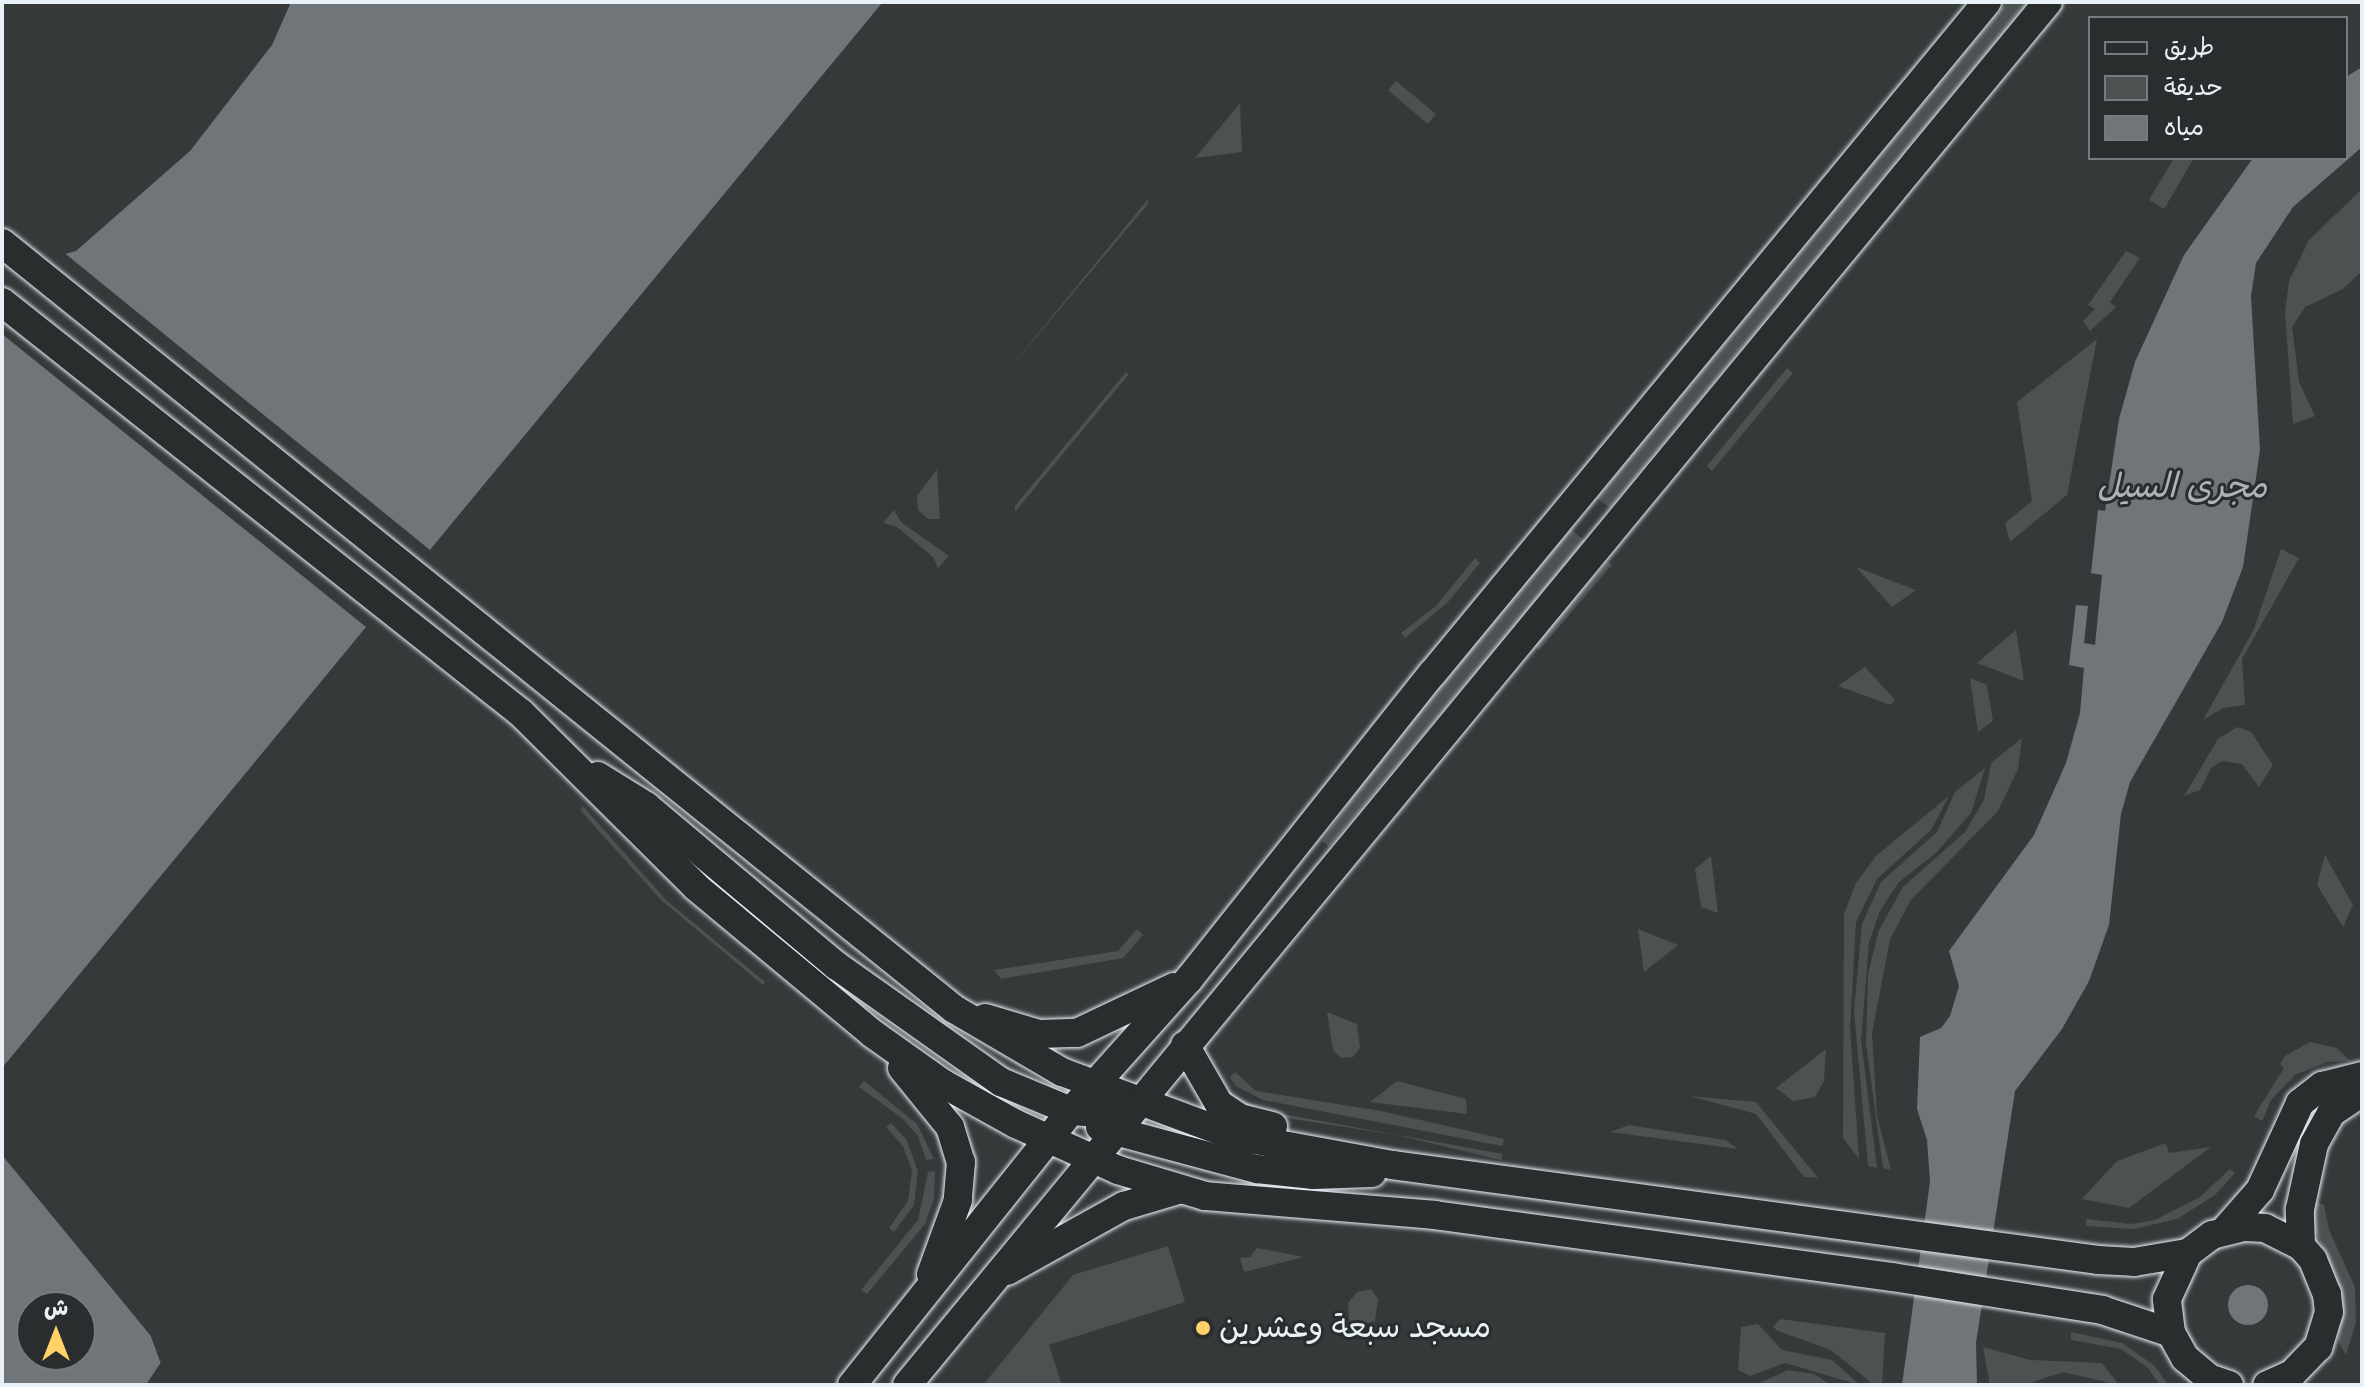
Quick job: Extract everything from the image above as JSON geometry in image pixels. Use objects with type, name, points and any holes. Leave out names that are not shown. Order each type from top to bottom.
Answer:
[{"type":"street","points":[[852,1385],[1071,1111],[1189,979],[1432,674],[1987,2]]},
{"type":"street","points":[[907,1385],[2048,2]]},
{"type":"street","points":[[2,243],[548,679],[954,1009],[1021,1051],[1094,1086],[1234,1136],[1392,1165],[1895,1229],[2116,1262],[2188,1253],[2225,1230],[2260,1190],[2291,1113],[2309,1094],[2336,1080],[2362,1076]]},
{"type":"street","points":[[2,302],[521,713],[696,887],[873,1034],[942,1083],[1092,1159],[1179,1190],[1231,1201],[1434,1215],[1892,1277],[2102,1310],[2171,1333]]},
{"type":"street","points":[[572,763],[646,806],[837,966],[980,1069],[1023,1094],[1071,1111],[1099,1113],[1138,1102]]},
{"type":"street","points":[[954,1009],[1039,1034],[1077,1033],[1189,979]]},
{"type":"street","points":[[873,1034],[940,1111],[961,1162],[958,1200],[921,1299]]},
{"type":"street","points":[[1185,1045],[1204,1086],[1228,1111],[1252,1122],[1343,1141],[1392,1165]]},
{"type":"street","points":[[2301,1246],[2303,1187],[2314,1144],[2331,1113],[2362,1092]]},
{"type":"street","points":[[1050,1138],[1075,1128],[1116,1130],[1228,1163],[1285,1173],[1360,1175],[1392,1165]]},
{"type":"street","points":[[993,1279],[1124,1206],[1179,1190]]},
{"type":"street","points":[[2225,1230],[2265,1228],[2301,1246],[2322,1276],[2329,1312],[2318,1347],[2292,1374],[2272,1384]]},
{"type":"street","points":[[2188,1253],[2171,1282],[2171,1333],[2197,1376],[2229,1385]]},
{"type":"green space","points":[[2007,2],[2028,2],[1610,508],[1597,498]]},
{"type":"green space","points":[[1396,81],[1436,114],[1428,124],[1388,90]]},
{"type":"green space","points":[[1240,103],[1242,152],[1195,158]]},
{"type":"green space","points":[[2173,160],[2193,160],[2164,209],[2149,200]]},
{"type":"green space","points":[[2362,189],[2362,271],[2343,289],[2305,307],[2292,327],[2299,382],[2315,416],[2293,424],[2285,312],[2289,281],[2309,240]]},
{"type":"green space","points":[[1148,199],[1148,204],[1005,374]]},
{"type":"green space","points":[[2126,251],[2140,258],[2110,302],[2116,307],[2090,331],[2083,321],[2095,309],[2088,305]]},
{"type":"green space","points":[[2097,339],[2067,495],[2010,542],[2005,523],[2032,501],[2017,402]]},
{"type":"green space","points":[[1787,368],[1793,373],[1712,471],[1707,466]]},
{"type":"green space","points":[[1126,372],[1129,374],[1015,512],[1015,506]]},
{"type":"green space","points":[[937,469],[940,519],[928,519],[918,510],[917,496]]},
{"type":"green space","points":[[894,510],[901,522],[949,556],[938,568],[933,557],[897,527],[883,523]]},
{"type":"green space","points":[[1571,529],[1585,541],[1329,847],[1322,841],[1384,753]]},
{"type":"green space","points":[[2281,549],[2299,558],[2242,659],[2245,705],[2223,708],[2203,720],[2254,629]]},
{"type":"green space","points":[[1475,558],[1480,563],[1448,602],[1405,638],[1401,633],[1436,606]]},
{"type":"green space","points":[[1608,561],[1612,565],[1539,650],[1534,645]]},
{"type":"green space","points":[[1856,567],[1916,590],[1892,607]]},
{"type":"green space","points":[[2016,630],[2024,681],[1977,663]]},
{"type":"green space","points":[[1865,667],[1895,700],[1891,705],[1838,686]]},
{"type":"green space","points":[[1970,678],[1987,685],[1993,721],[1978,732]]},
{"type":"green space","points":[[2237,727],[2251,732],[2273,765],[2259,787],[2242,764],[2222,761],[2211,768],[2200,790],[2184,796],[2218,739]]},
{"type":"green space","points":[[2022,738],[2018,769],[1998,811],[1911,900],[1890,939],[1872,1034],[1877,1116],[1891,1170],[1883,1168],[1866,1044],[1868,973],[1879,930],[1903,887],[1965,832],[1984,800],[1991,763]]},
{"type":"green space","points":[[1985,768],[1971,813],[1937,852],[1898,883],[1880,911],[1869,942],[1861,1040],[1877,1168],[1868,1166],[1854,1011],[1862,924],[1881,882],[1937,832],[1955,792]]},
{"type":"green space","points":[[1949,796],[1931,830],[1877,879],[1856,922],[1850,1028],[1859,1159],[1843,1138],[1844,914],[1856,883],[1876,856]]},
{"type":"green space","points":[[583,806],[666,900],[765,982],[763,985],[661,900],[580,810]]},
{"type":"green space","points":[[2325,855],[2353,905],[2343,927],[2317,885]]},
{"type":"green space","points":[[1711,856],[1718,913],[1701,907],[1695,869]]},
{"type":"green space","points":[[1137,929],[1143,935],[1123,958],[1001,979],[994,970],[1118,951]]},
{"type":"green space","points":[[1638,929],[1678,945],[1644,972]]},
{"type":"green space","points":[[1327,1012],[1357,1024],[1360,1048],[1353,1057],[1341,1058],[1333,1050]]},
{"type":"green space","points":[[2310,1042],[2337,1048],[2350,1061],[2327,1062],[2295,1075],[2271,1100],[2262,1121],[2254,1116],[2284,1068],[2280,1064],[2285,1056]]},
{"type":"green space","points":[[1826,1049],[1824,1081],[1815,1097],[1793,1101],[1776,1088]]},
{"type":"green space","points":[[1235,1072],[1256,1091],[1381,1111],[1504,1139],[1502,1146],[1263,1100],[1236,1086],[1230,1077]]},
{"type":"green space","points":[[864,1081],[917,1124],[934,1159],[926,1160],[918,1136],[902,1118],[859,1087]]},
{"type":"green space","points":[[1397,1081],[1466,1099],[1467,1114],[1370,1102]]},
{"type":"green space","points":[[1225,1089],[1261,1110],[1503,1154],[1501,1160],[1397,1135],[1260,1114],[1230,1099]]},
{"type":"green space","points":[[1690,1096],[1756,1102],[1818,1178],[1804,1177],[1756,1114]]},
{"type":"green space","points":[[891,1123],[906,1139],[918,1171],[914,1205],[894,1232],[889,1228],[908,1201],[912,1170],[903,1146],[886,1127]]},
{"type":"green space","points":[[1629,1125],[1725,1140],[1738,1149],[1610,1132]]},
{"type":"green space","points":[[2166,1143],[2169,1153],[2211,1147],[2129,1208],[2082,1199],[2117,1161]]},
{"type":"green space","points":[[2230,1169],[2235,1173],[2215,1195],[2177,1219],[2134,1229],[2086,1226],[2086,1219],[2131,1224],[2155,1220],[2200,1197]]},
{"type":"green space","points":[[935,1171],[934,1199],[925,1224],[867,1294],[861,1290],[918,1220],[928,1172]]},
{"type":"green space","points":[[2313,1201],[2324,1205],[2329,1230],[2355,1287],[2356,1322],[2346,1355],[2338,1341],[2341,1289],[2314,1228]]},
{"type":"green space","points":[[1168,1246],[1185,1302],[1049,1345],[1062,1385],[983,1385],[1073,1275]]},
{"type":"green space","points":[[1257,1248],[1304,1257],[1244,1272],[1240,1258],[1250,1257]]},
{"type":"green space","points":[[1371,1289],[1378,1299],[1375,1321],[1350,1329],[1348,1303],[1357,1292]]},
{"type":"green space","points":[[1780,1319],[1885,1333],[1882,1385],[1874,1385],[1831,1350],[1778,1331],[1773,1327]]},
{"type":"green space","points":[[1758,1324],[1782,1350],[1832,1360],[1860,1385],[1785,1363],[1750,1376],[1738,1370],[1741,1327]]},
{"type":"green space","points":[[2071,1332],[2122,1343],[2155,1366],[2168,1385],[2160,1385],[2147,1367],[2121,1349],[2071,1340]]},
{"type":"green space","points":[[1983,1347],[2030,1360],[2102,1363],[2119,1385],[2063,1372],[2024,1385],[1990,1385]]},
{"type":"green space","points":[[1788,1370],[1814,1374],[1831,1385],[1755,1385]]},
{"type":"water","points":[[291,2],[883,2],[2,1068],[2,271],[76,251],[190,151],[272,45]]},
{"type":"water","name":"مجرى السيل","points":[[2362,67],[2362,147],[2348,159],[2348,76]]},
{"type":"water","name":"مجرى السيل","points":[[2252,160],[2347,160],[2293,207],[2256,263],[2251,296],[2260,450],[2243,567],[2222,622],[2130,782],[2121,814],[2109,925],[2089,981],[2062,1029],[2015,1091],[1976,1343],[1977,1385],[1902,1385],[1930,1182],[1927,1140],[1917,1109],[1920,1037],[1941,1028],[1950,1016],[1959,986],[1949,951],[2034,835],[2066,763],[2080,713],[2084,668],[2069,665],[2076,605],[2088,606],[2084,643],[2095,645],[2102,575],[2091,573],[2098,510],[2105,511],[2119,419],[2135,362],[2184,255]]},
{"type":"water","points":[[2,1155],[151,1336],[161,1362],[146,1385],[2,1385]]},
{"type":"water","points":[[2248,1285],[2262,1291],[2268,1305],[2262,1319],[2248,1325],[2234,1319],[2228,1305],[2234,1291]]},
{"type":"pier","points":[[883,2],[886,5],[2,1072],[366,627],[2,334],[2,267],[62,251],[430,550]]},
{"type":"pier","points":[[2,1151],[154,1334],[162,1367],[151,1336]]},
{"type":"place","name":"مسجد سبعة وعشرين","points":[[1203,1328]]}]
